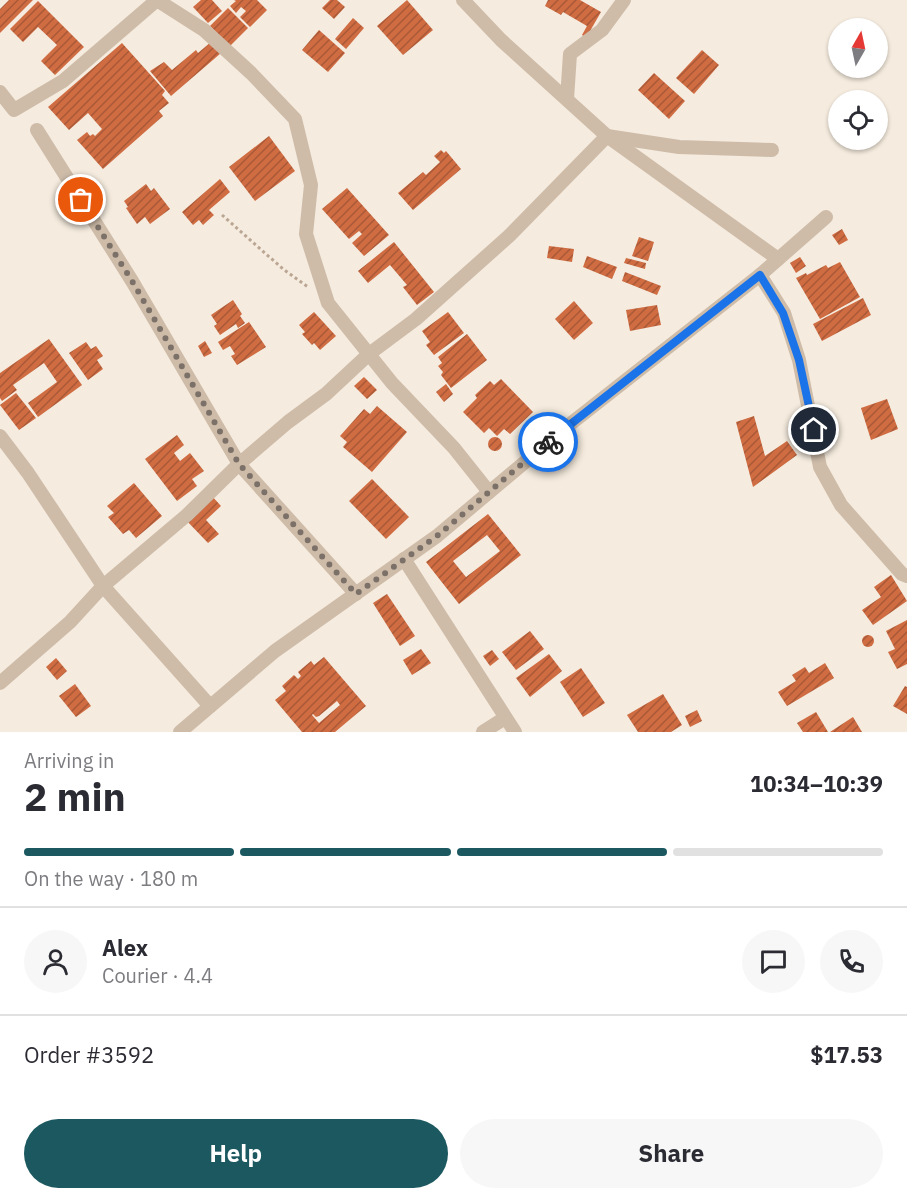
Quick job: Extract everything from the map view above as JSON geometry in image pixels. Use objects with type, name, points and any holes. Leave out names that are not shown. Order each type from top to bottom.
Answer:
[{"type":"street","points":[[0,92],[14,110],[63,81],[157,0],[204,30],[251,73],[295,119],[311,185],[306,234],[328,303],[392,383],[454,448],[489,492]]},
{"type":"street","points":[[463,0],[501,40],[607,136],[778,259]]},
{"type":"street","points":[[567,99],[570,54],[602,30],[624,0]]},
{"type":"street","points":[[36,130],[132,281],[239,464],[356,594]]},
{"type":"street","points":[[607,136],[679,147],[772,150]]},
{"type":"street","points":[[0,683],[70,622],[103,586],[187,515],[239,464],[288,422],[326,394],[369,354],[416,319],[509,236],[607,136]]},
{"type":"street","points":[[180,732],[275,651],[437,536],[569,425],[760,275],[826,217]]},
{"type":"street","points":[[760,275],[783,313],[799,360],[820,466],[840,505],[902,574],[907,576]]},
{"type":"street","points":[[0,436],[28,473],[103,586],[210,706]]},
{"type":"street","points":[[404,559],[515,732]]},
{"type":"street","points":[[483,732],[505,718]]},
{"type":"path","points":[[222,215],[283,269],[328,303]]},
{"type":"building","points":[[9,0],[33,0],[0,33],[0,9]]},
{"type":"building","points":[[201,0],[212,0],[222,11],[208,23],[193,7]]},
{"type":"building","points":[[234,0],[257,0],[267,10],[250,27],[240,17],[246,11],[241,7],[236,13],[230,6],[236,1]]},
{"type":"building","points":[[330,0],[337,0],[345,7],[334,19],[322,8]]},
{"type":"building","points":[[407,0],[433,30],[403,55],[377,26]]},
{"type":"building","points":[[548,0],[580,0],[601,12],[586,38],[582,35],[587,26],[563,12],[561,15],[545,6]]},
{"type":"building","points":[[38,1],[84,47],[55,75],[41,61],[57,45],[38,27],[23,42],[10,29]]},
{"type":"building","points":[[228,8],[248,28],[230,46],[210,26]]},
{"type":"building","points":[[353,18],[364,28],[346,49],[335,39]]},
{"type":"building","points":[[319,30],[345,53],[328,72],[302,50]]},
{"type":"building","points":[[211,42],[221,53],[171,96],[150,71],[164,62],[172,70],[196,50],[198,53]]},
{"type":"building","points":[[122,43],[165,91],[162,95],[169,103],[159,111],[163,116],[103,169],[77,140],[87,132],[90,136],[93,134],[95,136],[102,129],[88,113],[69,130],[48,107]]},
{"type":"building","points":[[702,50],[719,65],[694,94],[676,78]]},
{"type":"building","points":[[654,73],[685,101],[669,119],[638,90]]},
{"type":"building","points":[[269,136],[295,171],[255,201],[229,167]]},
{"type":"building","points":[[441,150],[444,153],[446,151],[461,169],[413,210],[398,193],[423,172],[426,175],[440,162],[434,156]]},
{"type":"building","points":[[220,179],[230,192],[209,210],[214,215],[203,225],[199,220],[193,225],[182,212]]},
{"type":"building","points":[[146,184],[151,191],[154,188],[170,209],[150,224],[145,217],[137,224],[124,201]]},
{"type":"building","points":[[347,188],[389,235],[364,256],[352,243],[362,234],[359,231],[349,239],[322,209]]},
{"type":"building","points":[[842,229],[848,240],[839,245],[832,235]]},
{"type":"building","points":[[639,237],[654,242],[648,261],[632,256]]},
{"type":"building","points":[[394,242],[434,292],[417,305],[403,287],[407,285],[390,265],[368,283],[358,271]]},
{"type":"building","points":[[549,246],[574,249],[572,262],[547,258]]},
{"type":"building","points":[[587,256],[617,267],[612,279],[583,267]]},
{"type":"building","points":[[800,257],[806,266],[796,273],[790,263]]},
{"type":"building","points":[[626,258],[646,263],[645,269],[624,263]]},
{"type":"building","points":[[840,262],[860,297],[820,319],[796,278],[826,265],[828,268]]},
{"type":"building","points":[[625,272],[661,286],[657,295],[622,281]]},
{"type":"building","points":[[863,298],[871,315],[822,341],[813,324]]},
{"type":"building","points":[[233,300],[245,323],[238,328],[236,324],[220,335],[211,315]]},
{"type":"building","points":[[574,301],[593,323],[574,340],[555,319]]},
{"type":"building","points":[[657,305],[661,325],[630,331],[626,310]]},
{"type":"building","points":[[314,312],[336,336],[320,350],[302,334],[305,332],[299,325]]},
{"type":"building","points":[[448,312],[464,333],[434,355],[426,345],[430,342],[422,331]]},
{"type":"building","points":[[249,322],[266,347],[237,365],[231,356],[235,354],[230,346],[223,350],[218,342]]},
{"type":"building","points":[[467,334],[487,360],[451,388],[441,375],[443,372],[438,366],[442,363],[438,357]]},
{"type":"building","points":[[49,339],[82,385],[38,417],[28,403],[57,382],[44,363],[13,385],[17,390],[2,401],[0,373]]},
{"type":"building","points":[[205,341],[212,353],[204,357],[198,346]]},
{"type":"building","points":[[86,342],[91,349],[96,346],[103,356],[97,360],[103,369],[88,380],[69,353]]},
{"type":"building","points":[[364,377],[377,390],[367,399],[354,386]]},
{"type":"building","points":[[501,379],[533,412],[510,434],[504,429],[497,436],[489,428],[484,433],[463,412],[477,398],[475,395],[490,381],[494,385]]},
{"type":"building","points":[[446,384],[453,394],[444,402],[436,392]]},
{"type":"building","points":[[16,393],[36,418],[19,430],[0,405]]},
{"type":"building","points":[[887,399],[898,429],[871,440],[861,408]]},
{"type":"building","points":[[377,406],[407,432],[372,472],[343,447],[347,442],[340,436],[364,409],[370,414]]},
{"type":"building","points":[[754,416],[765,456],[787,441],[797,455],[753,487],[736,422]]},
{"type":"building","points":[[177,435],[184,445],[174,453],[180,461],[190,453],[204,471],[192,479],[197,486],[177,501],[145,459]]},
{"type":"building","points":[[495,437],[500,439],[502,444],[500,449],[495,451],[490,449],[488,444],[490,439]]},
{"type":"building","points":[[372,479],[409,517],[386,539],[349,501]]},
{"type":"building","points":[[134,483],[162,516],[136,538],[129,530],[123,534],[108,517],[114,513],[107,506]]},
{"type":"building","points":[[211,495],[221,506],[206,520],[219,534],[208,543],[185,519]]},
{"type":"building","points":[[488,514],[521,555],[459,604],[426,562]],"holes":[[[487,535],[500,551],[466,577],[453,561]]]},
{"type":"building","points":[[891,575],[907,601],[873,625],[862,610],[881,597],[874,587]]},
{"type":"building","points":[[387,594],[415,636],[400,646],[373,603]]},
{"type":"building","points":[[907,620],[907,664],[897,669],[888,652],[895,649],[886,631]]},
{"type":"building","points":[[530,631],[544,649],[516,670],[502,652]]},
{"type":"building","points":[[870,635],[874,641],[870,647],[866,647],[862,639]]},
{"type":"building","points":[[421,649],[431,663],[412,675],[403,660]]},
{"type":"building","points":[[492,650],[499,659],[490,666],[483,656]]},
{"type":"building","points":[[549,654],[562,671],[530,697],[516,678]]},
{"type":"building","points":[[324,657],[366,706],[335,732],[302,732],[275,700],[286,691],[282,686],[294,675],[298,679],[301,676],[298,672],[311,661],[314,665]],"holes":[[[337,701],[340,705],[319,723],[312,715],[319,716]]]},
{"type":"building","points":[[56,658],[67,671],[57,680],[46,667]]},
{"type":"building","points":[[825,663],[834,678],[787,706],[778,692],[796,681],[792,675],[805,667],[809,673]]},
{"type":"building","points":[[581,668],[605,703],[583,717],[560,682]]},
{"type":"building","points":[[75,684],[91,706],[76,717],[59,696]]},
{"type":"building","points":[[905,686],[907,687],[907,714],[893,706]]},
{"type":"building","points":[[663,694],[682,725],[671,732],[638,732],[627,715]]},
{"type":"building","points":[[697,710],[702,721],[690,727],[685,716]]},
{"type":"building","points":[[816,712],[828,732],[803,732],[797,723]]},
{"type":"building","points":[[853,717],[862,732],[830,732]]},
{"type":"way so far","points":[[81,200],[132,281],[239,464],[356,594],[437,536],[548,442]]},
{"type":"route","points":[[548,442],[760,275],[783,313],[799,360],[814,430]]}]
